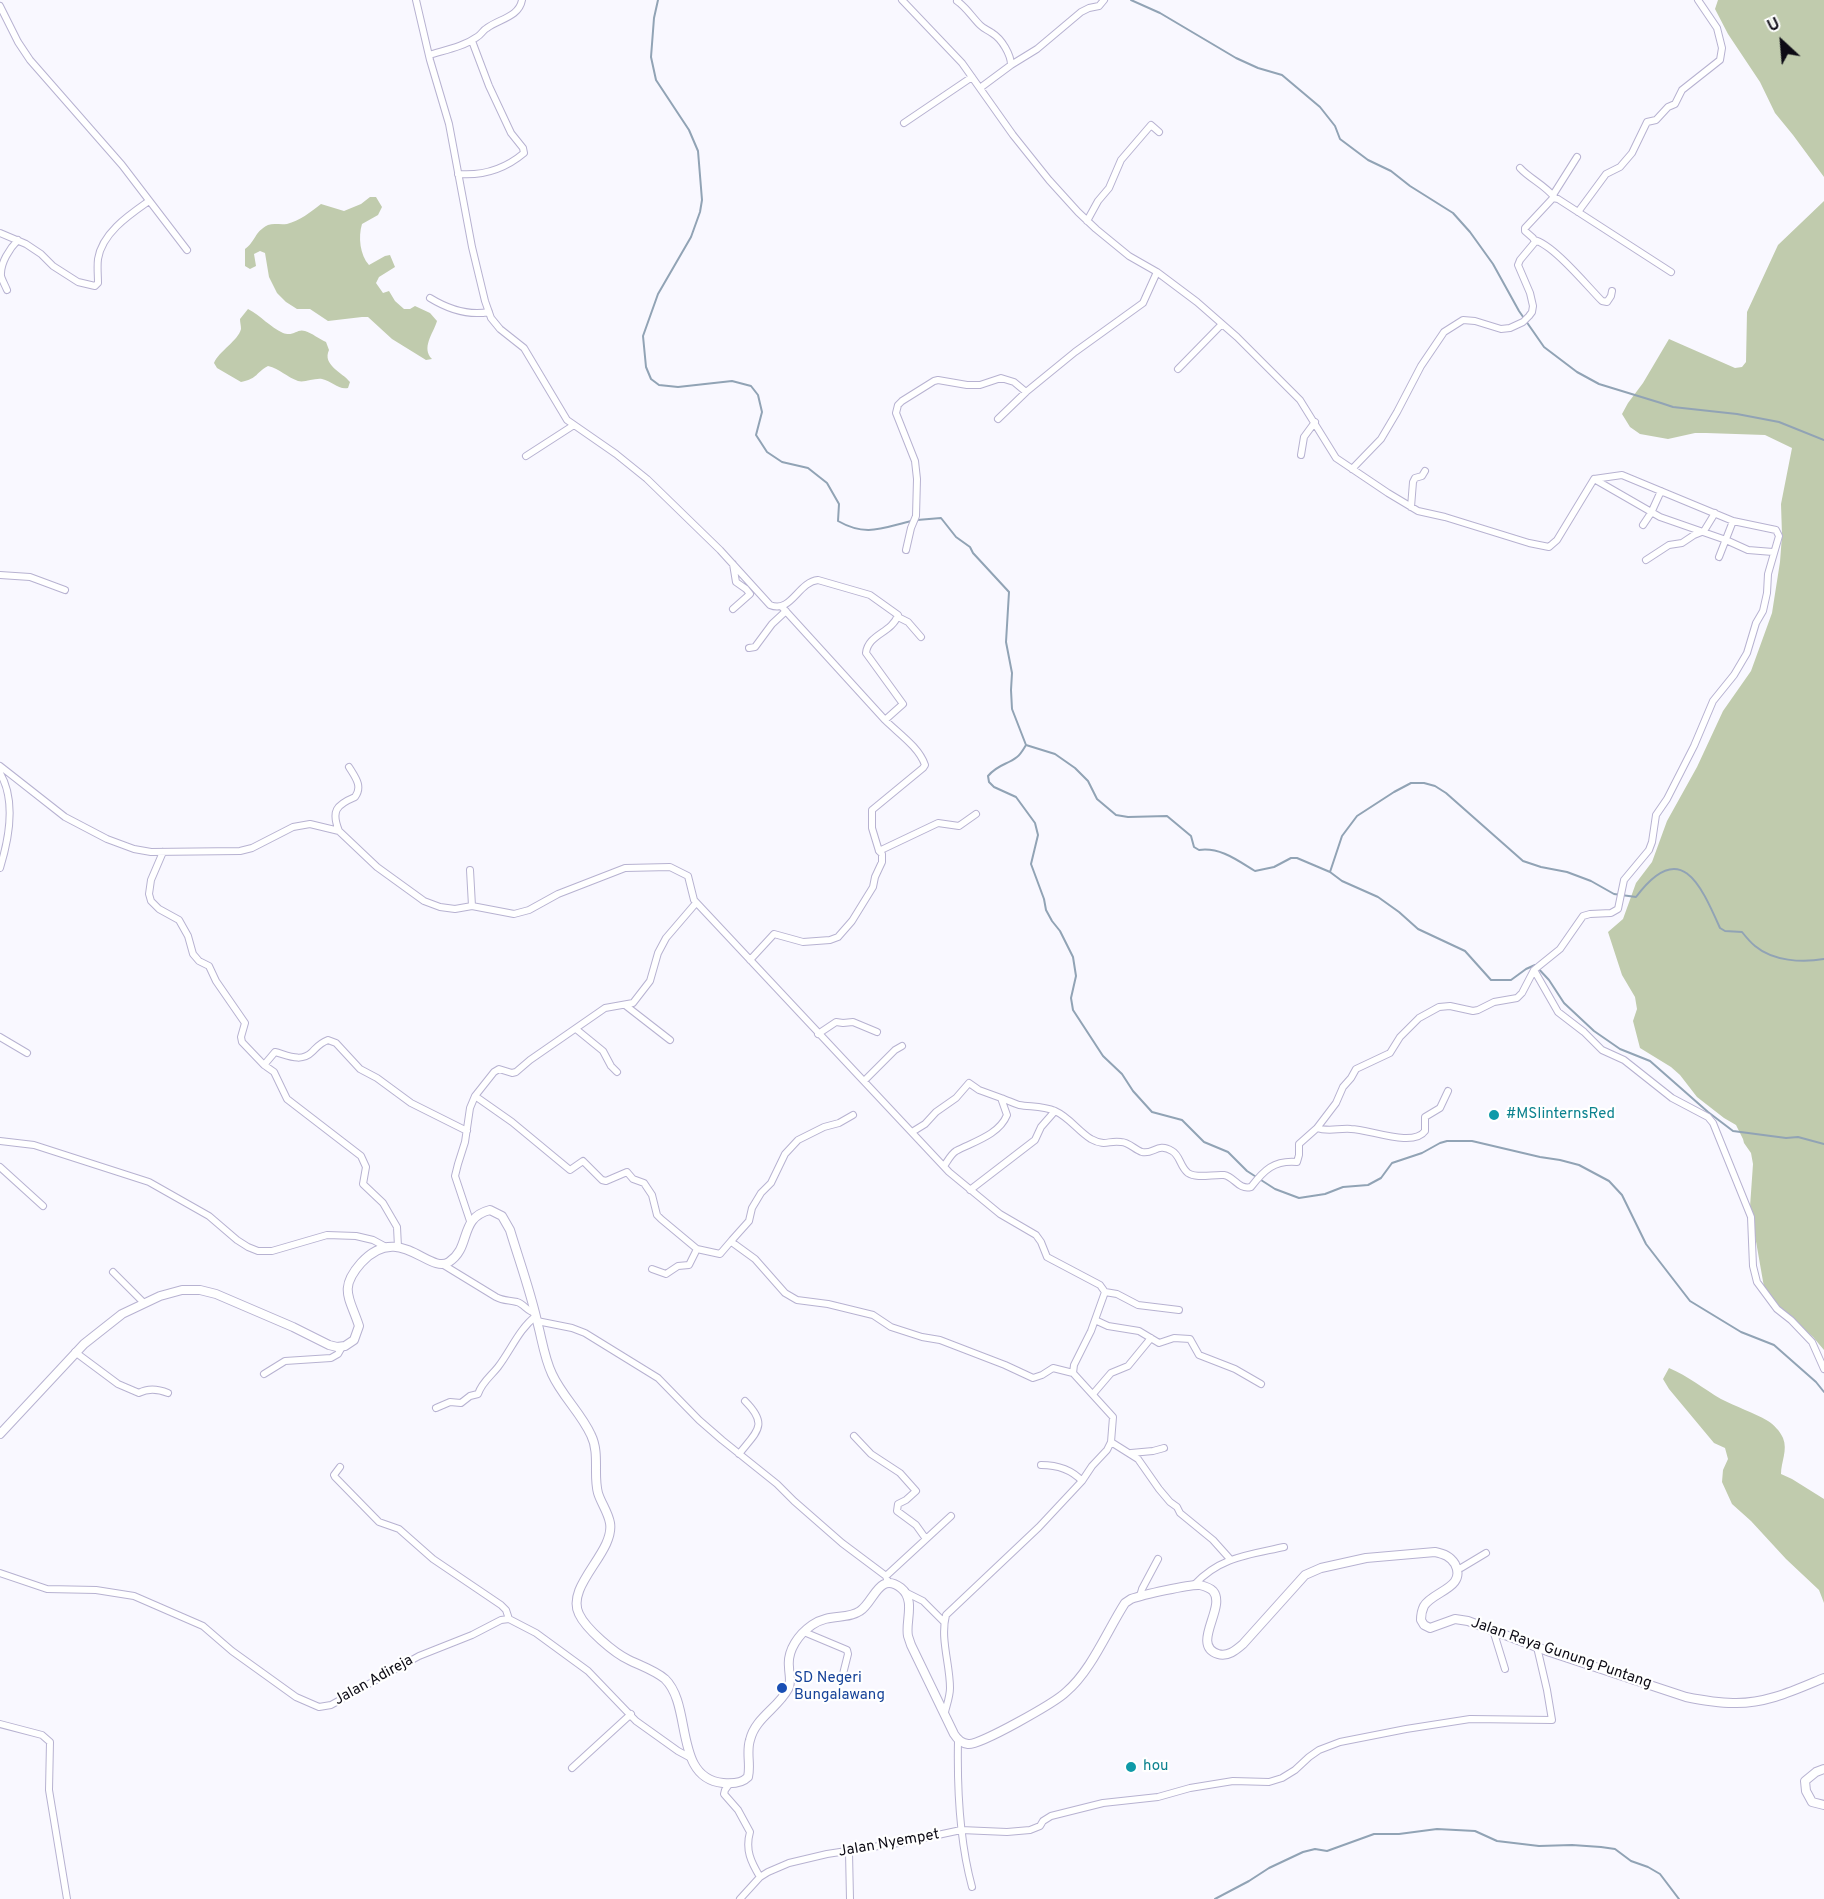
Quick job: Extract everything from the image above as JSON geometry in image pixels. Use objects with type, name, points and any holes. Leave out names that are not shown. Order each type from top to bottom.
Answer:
[{"type":"street","points":[[416,0],[429,55],[445,104],[472,247],[489,312],[500,329],[524,348],[567,420],[647,479],[733,564],[770,605],[784,609],[885,720],[915,748],[925,765],[872,810],[871,819],[882,854],[882,862],[871,891],[852,921],[838,937],[830,940],[803,942],[774,934],[750,960]]},
{"type":"street","points":[[429,55],[472,41],[486,28],[517,11],[522,5],[522,0]]},
{"type":"street","points":[[902,0],[962,63],[1013,135],[1049,180],[1087,221],[1129,256],[1157,272],[1222,324],[1300,400],[1336,458],[1418,511],[1549,547],[1557,540],[1594,479]]},
{"type":"street","points":[[980,88],[1037,49],[1081,12],[1099,6],[1104,0]]},
{"type":"street","points":[[1578,212],[1606,174],[1620,167],[1632,153],[1647,122],[1656,120],[1667,108],[1675,104],[1682,90],[1720,60],[1722,48],[1717,28],[1698,0]]},
{"type":"street","points":[[957,1],[985,29],[994,33],[1000,40],[1011,66]]},
{"type":"street","points":[[0,6],[30,60],[122,165],[187,250]]},
{"type":"street","points":[[458,174],[481,174],[510,163],[524,153],[523,148],[511,133],[489,86],[472,41]]},
{"type":"street","points":[[904,123],[972,77]]},
{"type":"street","points":[[1087,221],[1094,207],[1109,188],[1121,160],[1151,125],[1159,132]]},
{"type":"street","points":[[1577,157],[1554,196],[1525,228],[1525,231],[1534,240],[1542,242],[1602,301],[1607,302],[1612,291]]},
{"type":"street","points":[[1520,168],[1554,196],[1671,272]]},
{"type":"street","points":[[0,233],[18,240],[41,254],[53,266],[78,282],[95,286],[98,283],[98,258],[101,247],[120,223],[149,201]]},
{"type":"street","points":[[7,290],[1,269],[8,252],[18,240]]},
{"type":"street","points":[[1352,469],[1381,438],[1421,366],[1444,332],[1463,320],[1501,329],[1510,328],[1530,316],[1533,306],[1530,293],[1518,265],[1534,245],[1534,240]]},
{"type":"street","points":[[998,419],[1026,392],[1075,352],[1143,303],[1157,272]]},
{"type":"street","points":[[430,298],[469,314],[489,312]]},
{"type":"street","points":[[1178,369],[1222,324]]},
{"type":"street","points":[[906,550],[916,516],[917,479],[915,461],[897,413],[898,405],[908,396],[938,380],[980,386],[1001,378],[1014,382],[1026,392]]},
{"type":"street","points":[[1300,454],[1304,437],[1315,422]]},
{"type":"street","points":[[526,456],[574,425]]},
{"type":"street","points":[[1411,507],[1413,482],[1425,471]]},
{"type":"street","points":[[912,1132],[956,1098],[969,1083],[979,1090],[1019,1105],[1055,1111],[1089,1138],[1100,1143],[1124,1142],[1146,1153],[1158,1147],[1164,1147],[1175,1153],[1182,1167],[1190,1174],[1225,1175],[1244,1188],[1251,1187],[1264,1171],[1285,1162],[1297,1162],[1299,1144],[1317,1128],[1336,1103],[1343,1087],[1356,1069],[1390,1053],[1400,1037],[1419,1018],[1439,1007],[1450,1006],[1473,1011],[1494,1002],[1517,998],[1534,970],[1560,949],[1583,916],[1611,913],[1618,909],[1624,880],[1649,850],[1656,815],[1667,799],[1694,746],[1713,701],[1734,675],[1747,653],[1756,623],[1763,611],[1773,552],[1779,536],[1776,530],[1733,521],[1622,475],[1594,479]]},
{"type":"street","points":[[1594,479],[1652,513],[1748,550],[1773,552]]},
{"type":"street","points":[[1642,525],[1652,513],[1661,491]]},
{"type":"street","points":[[1646,560],[1669,545],[1682,543],[1704,531],[1715,513]]},
{"type":"street","points":[[1719,557],[1733,521]]},
{"type":"street","points":[[733,564],[736,582],[750,594],[733,609]]},
{"type":"street","points":[[0,575],[30,578],[65,590]]},
{"type":"street","points":[[749,648],[755,647],[806,584],[819,580],[870,595],[897,613],[898,617],[909,622],[921,637]]},
{"type":"street","points":[[885,720],[903,704],[867,656],[866,649],[871,640],[888,630],[898,617]]},
{"type":"street","points":[[0,766],[65,818],[107,839],[134,849],[163,852],[240,851],[252,848],[293,827],[304,824],[339,831]]},
{"type":"street","points":[[349,767],[359,788],[355,797],[341,803],[338,807],[335,820],[339,831],[377,867],[424,901],[440,907],[455,909],[472,906],[506,913],[522,913],[558,894],[625,868],[670,867],[688,876],[696,903],[944,1166],[1000,1214],[1036,1235],[1047,1257],[1104,1289],[1105,1293],[1091,1331],[1074,1365],[1073,1373]]},
{"type":"street","points":[[0,773],[9,795],[6,843],[0,868]]},
{"type":"street","points":[[879,850],[938,823],[959,826],[976,814]]},
{"type":"street","points":[[163,852],[151,880],[149,894],[152,901],[159,909],[174,916],[183,926],[193,954],[199,961],[209,966],[216,981],[245,1023],[242,1042],[274,1072],[287,1099],[361,1156],[366,1167],[363,1184],[383,1203],[397,1227],[398,1247]]},
{"type":"street","points":[[470,870],[472,906]]},
{"type":"street","points":[[441,1263],[450,1262],[461,1249],[470,1221],[456,1176],[465,1142],[470,1108],[475,1096],[499,1069],[512,1073],[518,1071],[530,1060],[605,1008],[633,1003],[650,981],[658,953],[666,938],[696,903]]},
{"type":"street","points":[[1534,970],[1558,1012],[1584,1032],[1602,1050],[1624,1060],[1672,1098],[1708,1116],[1713,1123],[1751,1217],[1753,1266],[1757,1282],[1777,1310],[1791,1320],[1812,1342],[1824,1369]]},
{"type":"street","points":[[625,1005],[670,1040]]},
{"type":"street","points":[[818,1034],[836,1022],[856,1023],[877,1032]]},
{"type":"street","points":[[576,1029],[603,1052],[617,1072]]},
{"type":"street","points":[[0,1037],[27,1053]]},
{"type":"street","points":[[264,1065],[275,1052],[287,1058],[299,1058],[310,1054],[317,1046],[328,1040],[336,1043],[360,1069],[377,1078],[411,1103],[467,1131]]},
{"type":"street","points":[[864,1080],[902,1046]]},
{"type":"street","points":[[1317,1128],[1325,1131],[1352,1129],[1402,1138],[1420,1136],[1425,1131],[1425,1117],[1440,1108],[1448,1091]]},
{"type":"street","points":[[475,1096],[520,1128],[570,1170],[584,1161],[602,1180],[606,1181],[627,1172],[633,1179],[644,1183],[652,1195],[657,1215],[697,1249],[720,1254],[749,1221],[752,1208],[761,1193],[771,1183],[785,1154],[798,1140],[853,1115]]},
{"type":"street","points":[[944,1166],[954,1152],[983,1138],[1004,1122],[1007,1115],[1002,1098]]},
{"type":"street","points":[[970,1190],[1035,1140],[1041,1127],[1055,1111]]},
{"type":"street","points":[[0,1141],[34,1145],[149,1182],[209,1216],[237,1240],[258,1251],[272,1251],[327,1235],[356,1236],[373,1240],[386,1247]]},
{"type":"street","points":[[0,1167],[43,1206]]},
{"type":"street","points":[[470,1221],[490,1210],[497,1212],[506,1221],[552,1374],[592,1437],[595,1447],[598,1491],[610,1526],[610,1533],[580,1589],[576,1603],[578,1613],[586,1625],[617,1653],[666,1680],[675,1694],[691,1758],[696,1769],[708,1778],[717,1783],[730,1783],[744,1781],[748,1776],[750,1739],[755,1727],[783,1699],[790,1687],[789,1658],[796,1642],[804,1632],[823,1619],[849,1616],[859,1612],[881,1585],[951,1516]]},
{"type":"street","points":[[732,1240],[754,1260],[778,1288],[797,1300],[828,1304],[873,1315],[891,1326],[940,1340],[1033,1378],[1042,1376],[1053,1368],[1073,1373],[1113,1417],[1111,1442],[1082,1481],[1039,1527],[946,1615],[944,1622],[950,1692],[945,1712]]},
{"type":"street","points":[[264,1374],[285,1361],[332,1358],[342,1347],[354,1340],[359,1326],[348,1297],[350,1276],[373,1252],[386,1247],[398,1247],[441,1263],[496,1297],[519,1302],[536,1317],[585,1333],[658,1378],[699,1420],[777,1484],[842,1543],[887,1580],[900,1587],[909,1603],[908,1635],[945,1712],[950,1728],[958,1740],[969,1744],[976,1744],[996,1734],[1066,1692],[1083,1672],[1125,1603],[1131,1599],[1194,1585],[1208,1588],[1215,1595],[1216,1607],[1207,1633],[1208,1643],[1211,1650],[1226,1655],[1234,1652],[1243,1644],[1296,1583],[1305,1575],[1321,1568],[1366,1558],[1436,1552],[1446,1554],[1457,1568],[1461,1568],[1485,1553]]},
{"type":"street","points":[[652,1269],[666,1274],[678,1266],[689,1265],[697,1249]]},
{"type":"street","points":[[113,1272],[144,1303]]},
{"type":"street","points":[[0,1434],[75,1352],[122,1314],[160,1296],[182,1290],[200,1290],[254,1310],[329,1346],[342,1347]]},
{"type":"street","points":[[1105,1293],[1117,1294],[1138,1305],[1179,1310]]},
{"type":"street","points":[[436,1408],[450,1402],[461,1403],[470,1396],[478,1394],[483,1383],[496,1369],[521,1332],[536,1317]]},
{"type":"street","points":[[1095,1320],[1108,1326],[1139,1331],[1162,1343],[1174,1338],[1190,1339],[1199,1355],[1235,1369],[1261,1384]]},
{"type":"street","points":[[1093,1394],[1111,1373],[1128,1366],[1151,1338]]},
{"type":"street","points":[[75,1352],[121,1386],[139,1393],[156,1389],[168,1393]]},
{"type":"street","points":[[740,1453],[756,1432],[759,1422],[757,1414],[745,1401]]},
{"type":"street","points":[[854,1436],[871,1454],[900,1473],[916,1491],[898,1504],[897,1512],[916,1525],[926,1539]]},
{"type":"street","points":[[1111,1442],[1131,1453],[1142,1463],[1169,1501],[1213,1540],[1230,1559]]},
{"type":"street","points":[[1131,1453],[1150,1452],[1164,1448]]},
{"type":"street","points":[[1041,1465],[1056,1465],[1076,1474],[1082,1481]]},
{"type":"street","points":[[340,1467],[335,1477],[376,1520],[399,1529],[433,1559],[501,1605],[506,1610],[509,1619],[536,1633],[588,1671],[630,1714],[691,1758]]},
{"type":"street","points":[[1194,1585],[1213,1568],[1230,1559],[1284,1547]]},
{"type":"street","points":[[1140,1596],[1158,1559]]},
{"type":"street","name":"Jalan Raya Gunung Puntang","points":[[1457,1568],[1455,1581],[1448,1590],[1428,1601],[1424,1607],[1421,1620],[1424,1625],[1430,1628],[1455,1619],[1468,1621],[1537,1647],[1686,1697],[1734,1703],[1773,1698],[1824,1678]]},
{"type":"street","name":"Jalan Adireja","points":[[0,1573],[47,1589],[96,1590],[134,1596],[203,1626],[232,1651],[296,1697],[319,1707],[332,1706],[419,1656],[472,1635],[501,1620],[509,1619]]},
{"type":"street","points":[[904,1592],[923,1601],[944,1622]]},
{"type":"street","points":[[1493,1629],[1506,1669]]},
{"type":"street","points":[[804,1632],[847,1650],[843,1674]]},
{"type":"street","points":[[972,1887],[961,1830],[1007,1832],[1030,1830],[1040,1826],[1051,1816],[1102,1803],[1158,1797],[1190,1788],[1233,1781],[1269,1782],[1282,1778],[1320,1750],[1340,1742],[1406,1729],[1470,1719],[1552,1720],[1537,1647]]},
{"type":"street","points":[[572,1768],[630,1714]]},
{"type":"street","points":[[0,1724],[42,1735],[50,1742],[49,1790],[67,1899]]},
{"type":"street","name":"Jalan Nyempet","points":[[740,1899],[760,1877],[789,1863],[961,1830],[958,1740]]},
{"type":"street","points":[[1824,1769],[1805,1781],[1806,1791],[1812,1802],[1824,1805]]},
{"type":"street","points":[[730,1783],[724,1794],[738,1809],[750,1833],[747,1843],[748,1852],[760,1877]]},
{"type":"street","points":[[849,1852],[850,1899]]},
{"type":"green space","points":[[1718,0],[1824,0],[1824,177],[1775,113],[1760,82],[1728,34],[1715,9]]},
{"type":"green space","points":[[370,197],[376,197],[382,207],[378,215],[362,224],[360,240],[362,251],[369,265],[390,255],[395,267],[379,277],[376,283],[383,293],[389,291],[404,309],[415,306],[430,313],[437,321],[428,346],[432,359],[426,360],[392,339],[368,317],[328,321],[310,309],[297,309],[277,293],[269,277],[265,253],[260,251],[254,254],[256,266],[250,269],[245,266],[245,249],[268,225],[291,223],[321,204],[344,211],[361,204]]},
{"type":"green space","points":[[1824,201],[1824,1350],[1813,1337],[1777,1306],[1764,1287],[1750,1207],[1753,1164],[1751,1153],[1736,1125],[1697,1097],[1671,1067],[1640,1048],[1633,1021],[1637,1009],[1635,997],[1622,975],[1608,932],[1623,919],[1636,883],[1652,862],[1667,821],[1697,767],[1723,711],[1751,671],[1772,613],[1780,562],[1781,504],[1792,448],[1765,435],[1695,433],[1668,439],[1640,434],[1630,427],[1622,414],[1669,339],[1735,368],[1742,367],[1746,362],[1747,312],[1778,245]]},
{"type":"green space","points":[[248,309],[283,333],[290,334],[302,330],[326,342],[329,350],[328,360],[350,382],[348,388],[341,388],[322,379],[298,381],[268,366],[254,377],[241,382],[217,368],[214,363],[239,333],[240,319]]},
{"type":"green space","points":[[1669,1368],[1721,1399],[1772,1424],[1784,1442],[1785,1452],[1781,1474],[1824,1499],[1824,1603],[1819,1590],[1732,1504],[1722,1482],[1723,1470],[1728,1459],[1725,1448],[1714,1443],[1669,1389],[1663,1379]]},
{"type":"waterway","points":[[658,0],[651,57],[656,80],[689,130],[698,151],[702,200],[691,237],[658,294],[643,336],[646,367],[651,379],[659,385],[678,387],[732,381],[751,386],[758,395],[762,412],[756,435],[767,452],[782,462],[808,468],[827,483],[839,504],[838,521],[857,529],[866,530],[911,521]]},
{"type":"waterway","points":[[1131,0],[1160,13],[1236,58],[1282,75],[1320,107],[1335,126],[1340,139],[1368,160],[1391,171],[1453,213],[1493,264],[1519,311],[1544,347],[1577,372],[1599,384],[1673,407],[1737,414],[1779,422],[1824,440]]},
{"type":"waterway","points":[[917,520],[941,518],[956,537],[970,547],[1009,592],[1006,642],[1012,673],[1012,709],[1026,745],[1055,754],[1075,768],[1088,781],[1097,799],[1116,815],[1167,816],[1191,836],[1194,847],[1199,850],[1221,852],[1255,871],[1297,858],[1330,872],[1342,881],[1378,897],[1418,929],[1465,951],[1491,980],[1511,980],[1535,965],[1549,980],[1564,1003],[1594,1031],[1620,1049],[1650,1061],[1733,1131],[1786,1138],[1798,1137],[1824,1144]]},
{"type":"waterway","points":[[1026,745],[1017,757],[992,772],[988,776],[989,782],[994,787],[1016,797],[1035,823],[1038,835],[1031,864],[1046,910],[1073,957],[1076,976],[1071,998],[1073,1010],[1103,1056],[1122,1074],[1133,1091],[1152,1112],[1182,1120],[1204,1142],[1228,1152],[1247,1171],[1275,1189],[1299,1198],[1325,1194],[1343,1187],[1368,1185],[1381,1178],[1392,1163],[1422,1153],[1447,1141],[1472,1141],[1579,1165],[1609,1181],[1622,1195],[1646,1244],[1690,1301],[1741,1332],[1774,1345],[1816,1382],[1824,1392]]},
{"type":"waterway","points":[[1330,872],[1342,836],[1357,816],[1411,783],[1424,783],[1435,786],[1446,793],[1523,861],[1567,872],[1591,881],[1614,894],[1636,897],[1651,880],[1665,871],[1677,869],[1687,874],[1696,883],[1705,896],[1720,928],[1725,931],[1742,932],[1762,951],[1779,958],[1797,961],[1824,959]]},
{"type":"waterway","points":[[1215,1899],[1269,1868],[1303,1852],[1315,1849],[1327,1851],[1374,1834],[1399,1834],[1437,1829],[1475,1831],[1497,1841],[1539,1846],[1572,1845],[1615,1849],[1631,1861],[1660,1874],[1679,1899]]},
{"type":"place","name":"#MSIinternsRed","points":[[1494,1115]]},
{"type":"place","name":"SD Negeri Bungalawang","points":[[782,1688]]},
{"type":"place","name":"hou","points":[[1131,1767]]}]
